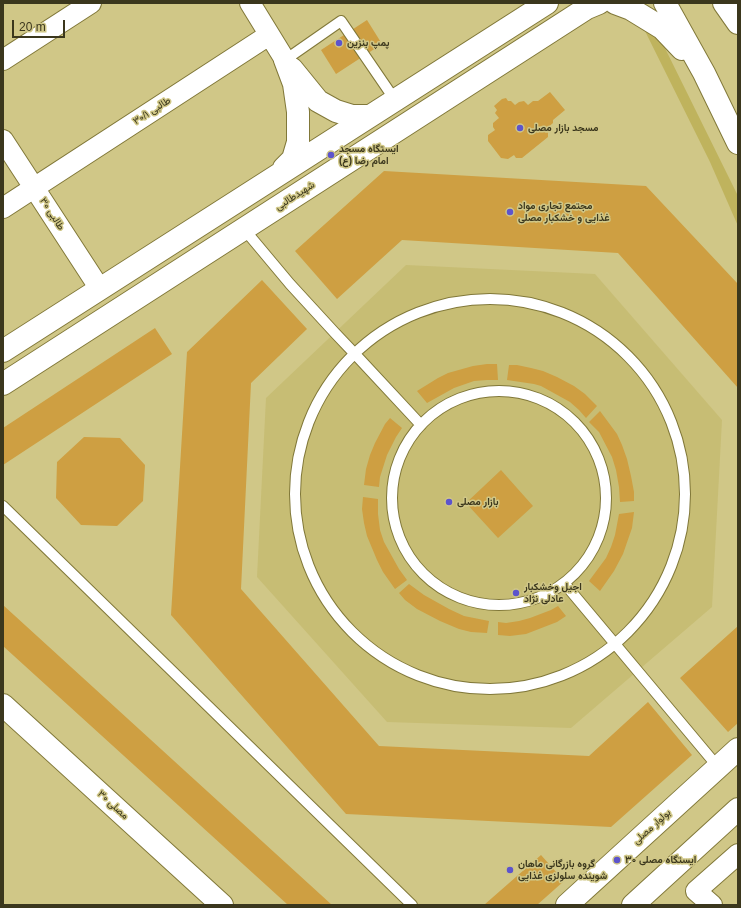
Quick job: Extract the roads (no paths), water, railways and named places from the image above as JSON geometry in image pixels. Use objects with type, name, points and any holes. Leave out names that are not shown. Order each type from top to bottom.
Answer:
[{"type":"street","points":[[3,60],[90,3]]},
{"type":"street","points":[[250,3],[285,60],[318,100],[336,111],[352,116],[370,116]]},
{"type":"street","points":[[3,351],[547,3]]},
{"type":"street","points":[[615,3],[631,9],[662,28],[704,73]]},
{"type":"street","points":[[665,3],[704,73],[738,143]]},
{"type":"street","points":[[724,3],[738,23]]},
{"type":"street","name":"شهیدطالبی","points":[[3,384],[592,5]]},
{"type":"street","name":"طالبی ۳۰/۱","points":[[3,208],[269,35]]},
{"type":"street","points":[[275,177],[293,159],[298,142],[298,112],[294,84],[285,60]]},
{"type":"street","name":"طالبی ۳۰","points":[[3,140],[100,289]]},
{"type":"street","points":[[227,207],[244,229]]},
{"type":"street","name":"مصلی ۳۰","points":[[3,705],[222,905]]},
{"type":"street","name":"بولوار مصلی","points":[[567,905],[738,749]]},
{"type":"street","points":[[633,905],[738,810]]},
{"type":"street","points":[[712,905],[696,891],[738,854]]},
{"type":"lane","points":[[285,60],[341,21],[395,100]]},
{"type":"lane","points":[[244,229],[290,284],[421,425]]},
{"type":"lane","points":[[495,298],[521,300],[541,305],[572,316],[596,329],[617,345],[636,364],[652,385],[665,408],[675,433],[682,459],[684,479],[684,512],[680,539],[672,564],[661,588],[642,616],[629,631],[609,649],[587,664],[563,676],[537,684],[511,689],[484,690],[451,686],[432,681],[407,671],[384,658],[362,642],[343,624],[324,597],[314,579],[304,554],[297,528],[294,502],[295,475],[299,448],[307,423],[333,376],[354,353],[370,338],[393,323],[416,312],[442,303],[468,299],[495,298]]},
{"type":"lane","points":[[511,390],[546,400],[575,421],[596,450],[606,484],[604,519],[592,552],[570,579],[540,598],[506,606],[471,602],[439,588],[413,563],[396,532],[391,496],[398,461],[416,429],[421,425],[442,406],[476,392],[511,390]]},
{"type":"lane","points":[[3,506],[412,905]]},
{"type":"lane","points":[[564,583],[718,767]]},
{"type":"place","name":"پمپ بنزین","points":[[339,43]]},
{"type":"place","name":"مسجد بازار مصلی","points":[[520,128]]},
{"type":"place","name":"ایستگاه مسجد امام رضا (ع)","points":[[331,155]]},
{"type":"place","name":"مجتمع تجاری مواد غذایی و خشکبار مصلی","points":[[510,212]]},
{"type":"place","name":"بازار مصلى","points":[[449,502]]},
{"type":"place","name":"اجیل وخشکبار عادلی نژاد","points":[[516,593]]},
{"type":"place","name":"ایستگاه مصلی ۳۰","points":[[617,860]]},
{"type":"place","name":"گروه بازرگانی ماهان شوینده سلولزی غذایی","points":[[510,870]]}]
